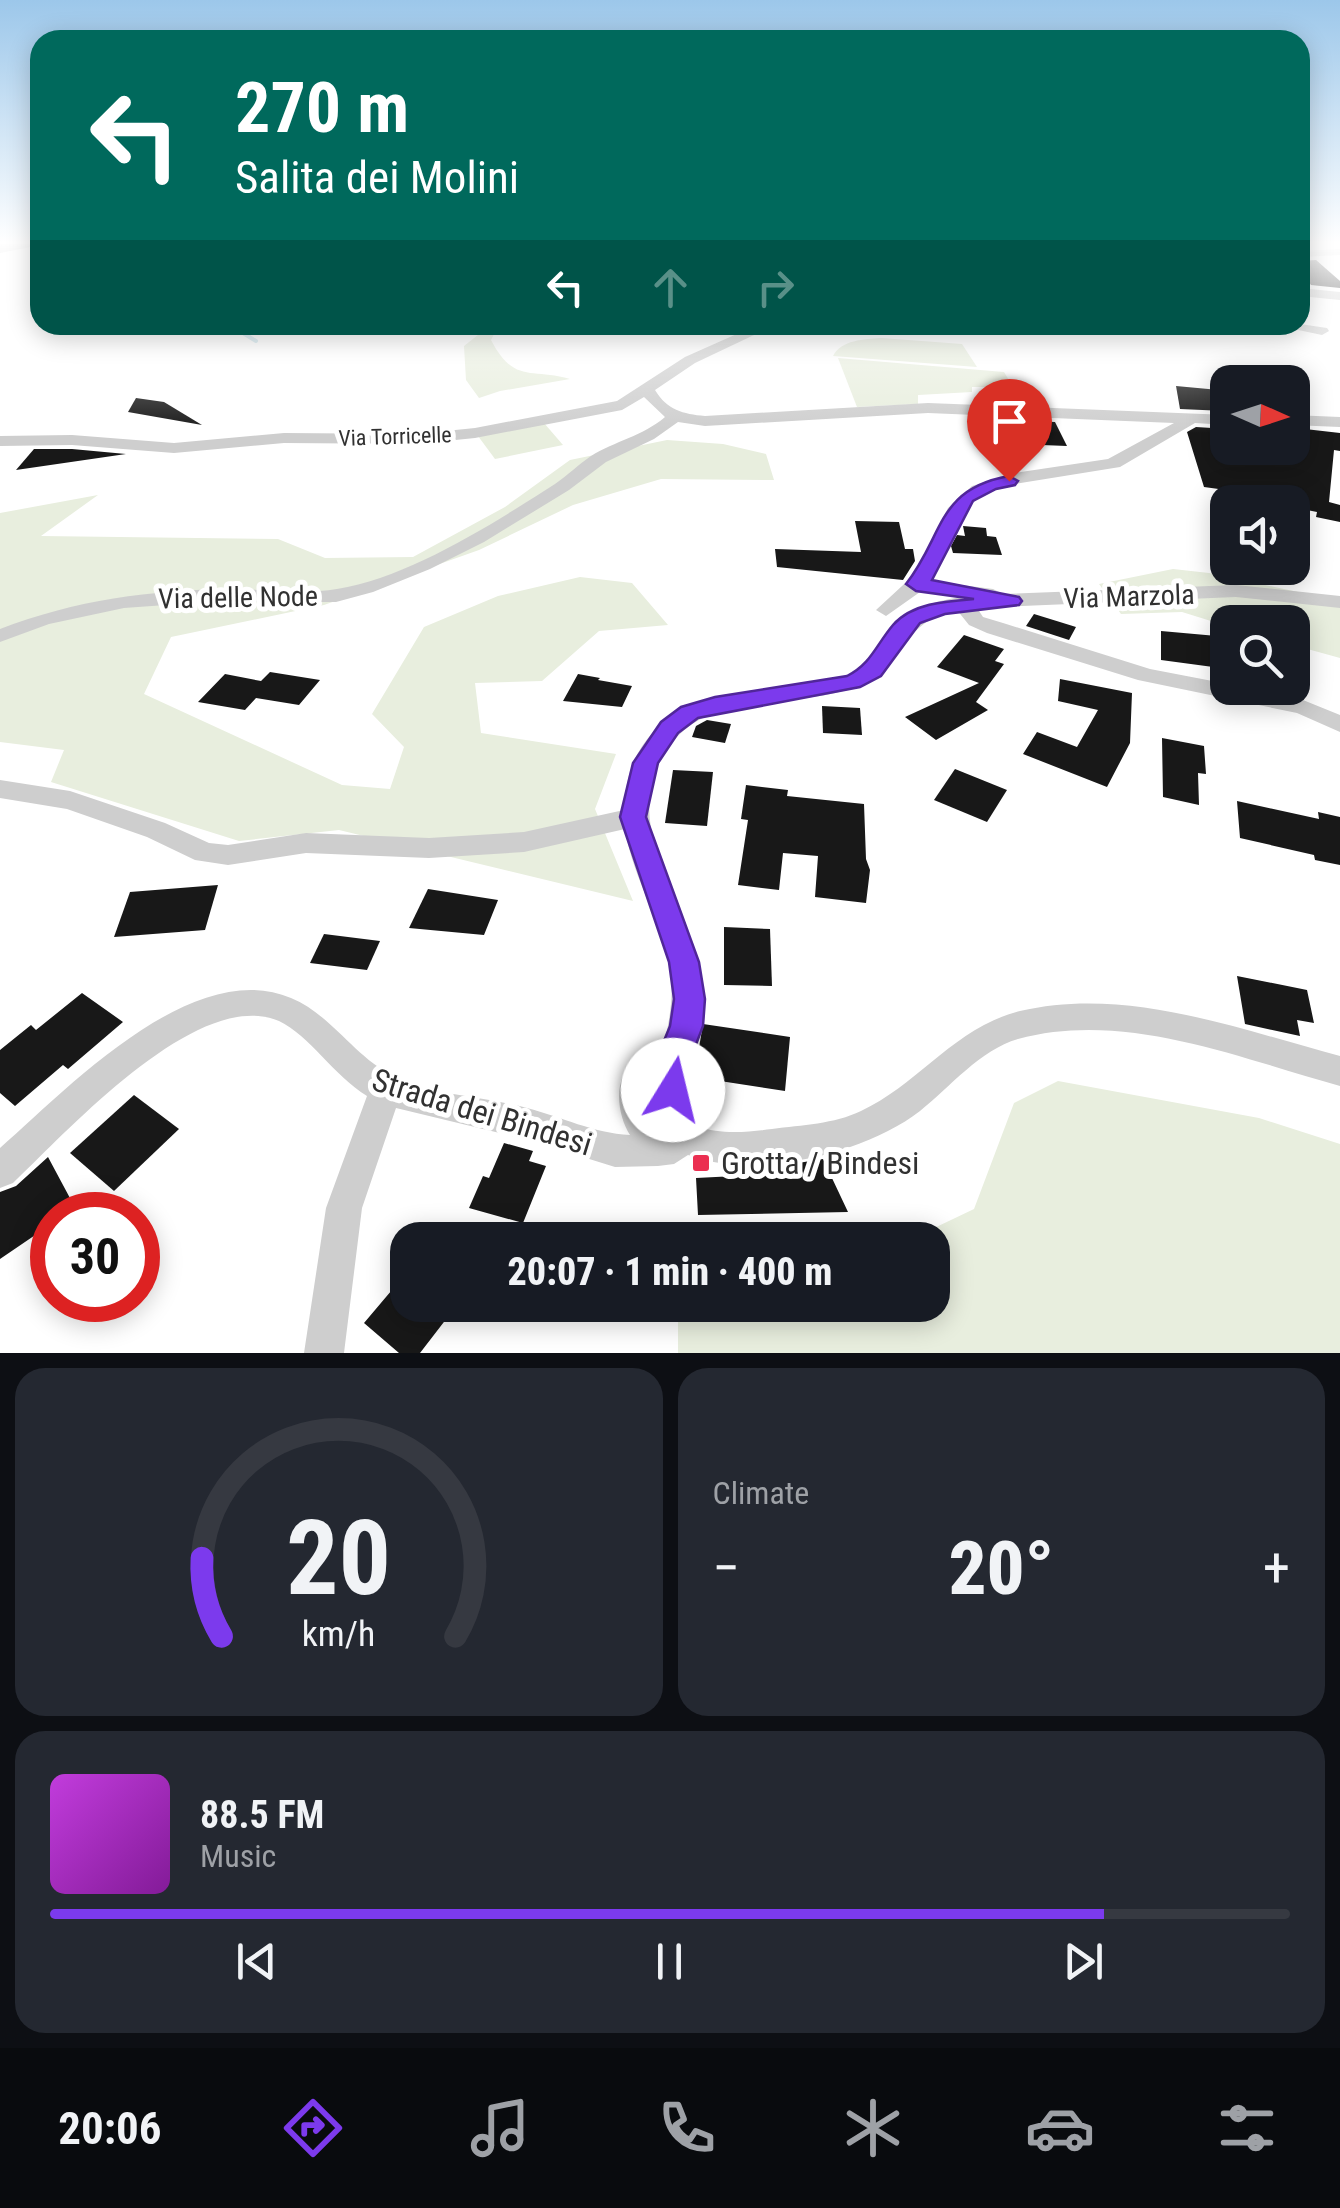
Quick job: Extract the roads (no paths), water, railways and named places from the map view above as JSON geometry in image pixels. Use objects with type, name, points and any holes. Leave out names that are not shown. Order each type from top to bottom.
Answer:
[{"type":"street","points":[[1310,329],[1322,331]]},
{"type":"street","name":"Via Torricelle","points":[[0,440],[72,440],[174,448],[284,438],[442,437],[601,411],[648,390],[690,360],[746,335]]},
{"type":"street","points":[[648,390],[653,401],[674,417],[766,420],[928,408],[1210,420]]},
{"type":"street","name":"Via delle Node","points":[[0,636],[118,602],[182,593],[336,596],[352,592],[404,575],[496,531],[592,462],[664,427],[674,417]]},
{"type":"street","points":[[886,610],[928,572],[933,552],[960,506],[976,490],[1113,463],[1191,420]]},
{"type":"street","points":[[1310,421],[1340,422]]},
{"type":"street","points":[[916,584],[951,587],[1011,601]]},
{"type":"street","name":"Via Marzola","points":[[633,817],[646,763],[670,728],[690,712],[715,704],[852,682],[874,671],[902,628],[927,612],[1011,601],[1246,590],[1301,593],[1340,602]]},
{"type":"street","points":[[964,605],[976,621],[1146,676],[1288,707],[1339,729]]},
{"type":"street","points":[[0,789],[70,800],[179,839],[205,853],[228,855],[306,843],[429,848],[524,842],[591,830],[633,817],[684,962],[689,999],[686,1026],[672,1063],[679,1142]]},
{"type":"street","name":"Strada dei Bindesi","points":[[0,1172],[158,1034],[186,1018],[226,1006],[264,1003],[286,1007],[316,1028],[338,1059],[386,1090],[526,1123],[606,1149],[679,1142]]},
{"type":"street","points":[[635,1087],[640,1122],[679,1142],[703,1148],[750,1148],[855,1130],[879,1120],[990,1036],[1018,1025],[1069,1018],[1154,1022],[1340,1072]]},
{"type":"street","points":[[324,1353],[344,1208],[386,1090]]},
{"type":"waterway","points":[[246,335],[256,341]]},
{"type":"place","name":"Grotta / Bindesi","points":[[701,1163]]}]
